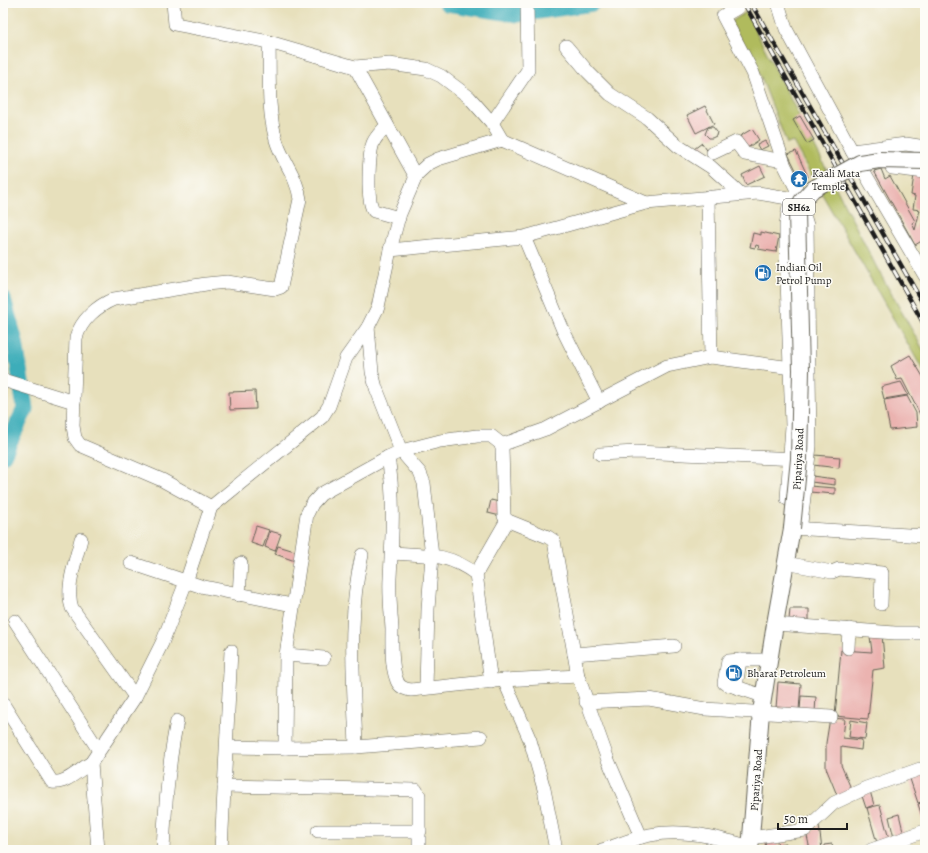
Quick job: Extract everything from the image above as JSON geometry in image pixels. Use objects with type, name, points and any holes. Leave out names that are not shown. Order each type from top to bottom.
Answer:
[{"type":"main road","name":"Pipariya Road","points":[[751,845],[761,712],[792,528],[799,459],[801,365],[797,212],[802,201],[813,189],[860,163],[879,160],[925,161]]},
{"type":"street","points":[[173,3],[175,24],[268,42],[355,67],[389,64],[426,69],[441,76],[469,97],[492,123],[502,140],[646,203]]},
{"type":"street","points":[[492,123],[528,70],[527,3]]},
{"type":"street","points":[[778,3],[786,29],[852,151],[925,276]]},
{"type":"street","points":[[737,8],[723,16],[753,73],[795,200],[807,225],[810,369],[808,459],[801,523],[792,528]]},
{"type":"street","points":[[211,507],[162,480],[80,445],[75,438],[73,426],[78,333],[91,313],[101,304],[114,299],[227,282],[275,289],[280,288],[283,285],[300,199],[298,187],[276,142],[272,124],[268,42]]},
{"type":"street","points":[[566,46],[588,72],[610,94],[647,118],[678,146],[711,167],[741,194]]},
{"type":"street","points":[[355,67],[416,177]]},
{"type":"street","points":[[387,125],[376,137],[373,145],[370,193],[371,206],[374,211],[399,218]]},
{"type":"street","points":[[3,704],[52,782],[59,782],[91,763],[98,750],[135,697],[162,643],[186,582],[211,507],[322,417],[329,406],[346,358],[368,327],[378,307],[390,250],[399,218],[416,177],[422,168],[438,159],[502,140]]},
{"type":"street","points":[[713,153],[736,142],[745,154],[783,161]]},
{"type":"street","points":[[852,151],[906,144],[925,147]]},
{"type":"street","points":[[892,168],[925,172]]},
{"type":"street","points":[[390,250],[524,237],[646,203],[758,193],[795,200]]},
{"type":"street","points":[[708,197],[710,356]]},
{"type":"street","points":[[795,200],[786,225],[792,426],[786,520],[792,528],[925,536]]},
{"type":"street","points":[[524,237],[563,330],[599,402]]},
{"type":"street","points":[[368,327],[372,372],[376,388],[401,451],[420,473],[424,483],[432,556],[428,609],[426,688]]},
{"type":"street","points":[[501,445],[546,428],[667,366],[710,356],[791,368],[810,369]]},
{"type":"street","points":[[3,380],[74,402]]},
{"type":"street","points":[[285,748],[286,655],[292,605],[307,514],[312,504],[321,494],[401,451],[440,441],[491,436],[501,445],[504,516],[507,520],[548,537],[554,541],[578,676],[586,702],[627,807],[641,837]]},
{"type":"street","points":[[600,454],[636,452],[808,459]]},
{"type":"street","points":[[388,457],[392,480],[390,605],[395,677],[399,685],[404,689],[411,690],[498,681],[578,676]]},
{"type":"street","points":[[507,520],[476,574],[498,681],[530,740],[544,789],[556,850]]},
{"type":"street","points":[[81,539],[70,589],[70,601],[72,608],[135,697]]},
{"type":"street","points":[[392,553],[432,556],[456,561],[476,574]]},
{"type":"street","points":[[356,747],[353,657],[354,605],[356,579],[362,555]]},
{"type":"street","points":[[131,563],[186,582],[240,595],[292,605]]},
{"type":"street","points":[[240,595],[241,563]]},
{"type":"street","points":[[786,563],[832,572],[839,568],[882,573],[881,604]]},
{"type":"street","points":[[15,621],[98,750]]},
{"type":"street","points":[[775,624],[895,633],[925,633]]},
{"type":"street","points":[[848,648],[849,629]]},
{"type":"street","points":[[574,654],[674,646]]},
{"type":"street","points":[[222,850],[231,651]]},
{"type":"street","points":[[286,655],[324,658]]},
{"type":"street","points":[[763,696],[736,687],[740,660],[769,660]]},
{"type":"street","points":[[586,702],[649,699],[705,709],[831,717]]},
{"type":"street","points":[[163,850],[164,814],[172,745],[177,721]]},
{"type":"street","points":[[227,747],[356,747],[481,737]]},
{"type":"street","points":[[91,763],[98,850]]},
{"type":"street","points":[[610,849],[641,837],[676,833],[703,834],[751,845],[805,830],[834,803],[866,788],[920,769]]},
{"type":"street","points":[[224,786],[416,790],[419,795],[419,850]]},
{"type":"street","points":[[318,831],[420,831]]},
{"type":"street","points":[[877,849],[925,831]]},
{"type":"street","points":[[893,850],[925,831]]},
{"type":"green space","points":[[746,12],[878,270],[925,353],[925,374],[793,142],[787,144],[761,77],[731,22]]},
{"type":"building","points":[[705,106],[714,124],[696,133],[687,115]]},
{"type":"building","points":[[800,116],[814,140],[807,144],[793,120]]},
{"type":"building","points":[[708,127],[713,127],[717,132],[716,136],[709,138],[705,134]]},
{"type":"building","points":[[752,129],[759,140],[747,148],[740,136]]},
{"type":"building","points":[[765,141],[768,146],[760,150],[757,145]]},
{"type":"building","points":[[702,143],[711,156],[704,162],[690,152]]},
{"type":"building","points":[[796,151],[808,177],[801,180],[788,154]]},
{"type":"building","points":[[760,166],[765,176],[746,185],[742,175]]},
{"type":"building","points":[[881,169],[885,179],[890,176],[915,221],[912,223],[915,230],[920,210],[913,209],[915,196],[911,195],[914,175],[925,174],[925,239],[915,245],[874,171]]},
{"type":"building","points":[[761,232],[779,236],[776,252],[758,249],[759,246],[756,245],[755,248],[750,247],[753,233],[761,235]]},
{"type":"building","points":[[910,355],[925,380],[925,424],[902,379],[897,380],[891,366]]},
{"type":"building","points":[[901,382],[908,395],[884,399],[881,387]]},
{"type":"building","points":[[255,391],[256,409],[230,410],[229,392]]},
{"type":"building","points":[[907,396],[916,413],[917,427],[890,430],[884,400]]},
{"type":"building","points":[[814,455],[840,457],[839,468],[813,465]]},
{"type":"building","points":[[812,476],[835,479],[835,485],[811,482]]},
{"type":"building","points":[[809,486],[835,488],[835,494],[809,492]]},
{"type":"building","points":[[491,500],[503,503],[500,516],[488,513]]},
{"type":"building","points":[[256,526],[269,530],[263,547],[251,543]]},
{"type":"building","points":[[270,531],[281,534],[275,551],[265,547]]},
{"type":"building","points":[[278,546],[298,552],[295,561],[275,554]]},
{"type":"building","points":[[790,609],[809,609],[809,620],[789,620]]},
{"type":"building","points":[[882,635],[885,668],[873,670],[868,719],[835,716],[841,650],[872,652],[870,636]]},
{"type":"building","points":[[778,682],[801,684],[799,710],[776,708]]},
{"type":"building","points":[[801,696],[816,697],[815,712],[800,711]]},
{"type":"building","points":[[830,718],[845,719],[843,738],[862,740],[861,750],[841,747],[841,765],[853,793],[839,800],[826,768],[826,743]]},
{"type":"building","points":[[851,720],[867,723],[865,739],[849,737]]},
{"type":"building","points":[[925,771],[925,801],[918,803],[909,776]]},
{"type":"building","points":[[870,791],[874,805],[866,808],[861,793]]},
{"type":"building","points":[[925,802],[925,826],[918,804]]},
{"type":"building","points":[[880,805],[889,839],[877,843],[867,808]]},
{"type":"building","points":[[899,814],[904,835],[894,838],[889,817]]},
{"type":"building","points":[[819,825],[822,850],[810,850],[807,836]]},
{"type":"building","points":[[777,840],[778,850],[766,850],[765,842]]},
{"type":"building","points":[[786,843],[786,850],[781,850],[780,844]]},
{"type":"building","points":[[832,844],[833,850],[825,850],[824,845]]},
{"type":"waterway","points":[[447,3],[518,14],[592,3]]},
{"type":"waterway","points":[[3,299],[15,342],[25,409],[3,455]]},
{"type":"railway","points":[[744,3],[925,326]]},
{"type":"railway","points":[[751,3],[925,307]]},
{"type":"place","name":"Kaali Mata Temple","points":[[799,179]]},
{"type":"place","name":"Indian Oil Petrol Pump","points":[[763,273]]},
{"type":"place","name":"Bharat Petroleum","points":[[734,673]]}]
